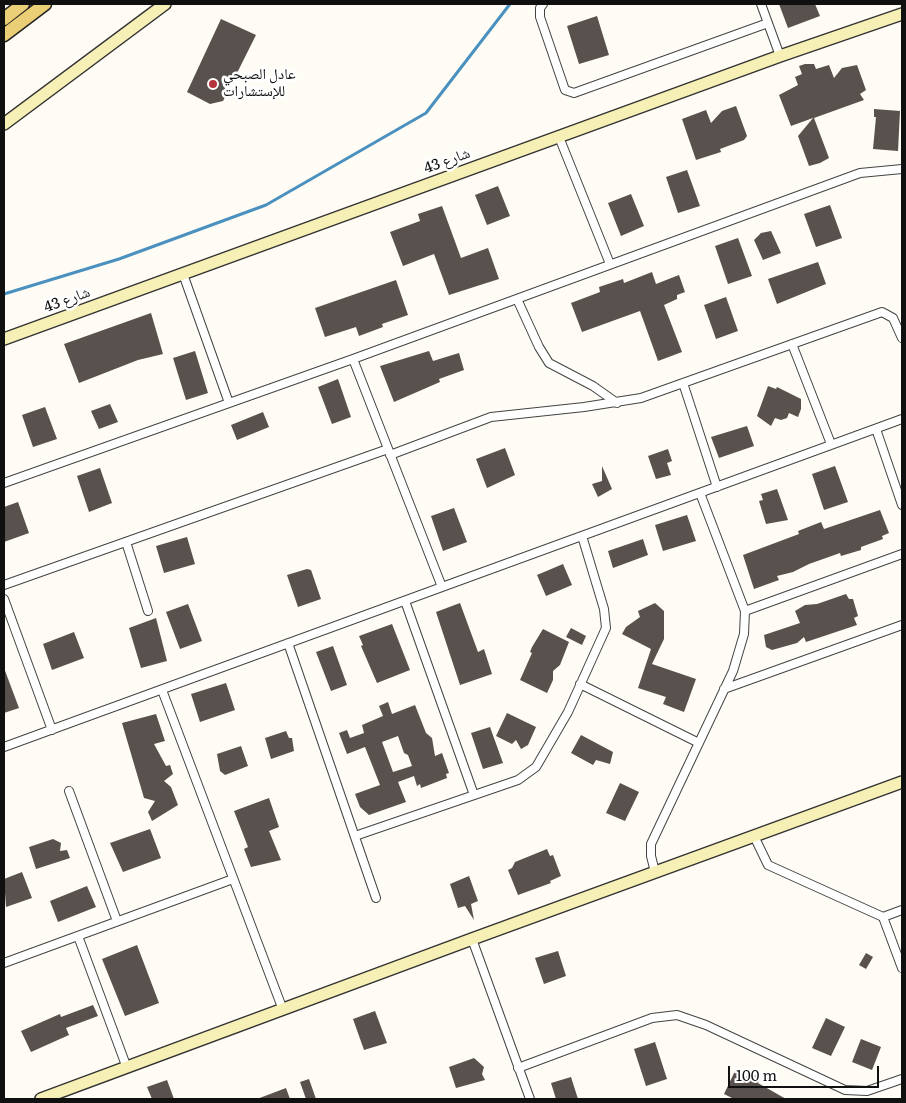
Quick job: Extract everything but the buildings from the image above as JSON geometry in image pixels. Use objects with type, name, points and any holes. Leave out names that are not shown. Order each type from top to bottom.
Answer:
[{"type":"main road","points":[[4,19],[23,4]]},
{"type":"main road","points":[[4,35],[45,4]]},
{"type":"street","points":[[4,124],[165,4]]},
{"type":"street","points":[[543,4],[540,8],[540,17],[565,90],[574,93],[768,24]]},
{"type":"street","points":[[761,4],[780,56]]},
{"type":"street","name":"شارع 43","points":[[4,339],[780,56],[902,14]]},
{"type":"street","points":[[559,137],[610,264]]},
{"type":"street","points":[[4,483],[353,359],[860,172],[902,169]]},
{"type":"street","points":[[183,274],[229,403]]},
{"type":"street","points":[[517,298],[539,347],[549,363],[593,386],[617,403]]},
{"type":"street","points":[[4,585],[491,417],[617,403],[641,398],[882,312],[893,318],[902,338]]},
{"type":"street","points":[[792,344],[830,444]]},
{"type":"street","points":[[353,359],[442,587]]},
{"type":"street","points":[[683,383],[717,486]]},
{"type":"street","points":[[4,747],[902,419]]},
{"type":"street","points":[[876,429],[902,505]]},
{"type":"street","points":[[655,872],[651,856],[651,844],[733,671],[744,634],[745,610],[700,493]]},
{"type":"street","points":[[355,836],[518,780],[536,767],[568,712],[606,628],[604,609],[582,536]]},
{"type":"street","points":[[126,542],[148,611]]},
{"type":"street","points":[[745,610],[902,554]]},
{"type":"street","points":[[405,601],[474,795]]},
{"type":"street","points":[[5,603],[52,730]]},
{"type":"street","points":[[724,689],[902,625]]},
{"type":"street","points":[[288,643],[376,898]]},
{"type":"street","points":[[580,684],[699,743]]},
{"type":"street","points":[[162,690],[283,1010]]},
{"type":"street","points":[[41,1099],[902,782]]},
{"type":"street","points":[[69,791],[118,921]]},
{"type":"street","points":[[754,836],[768,865],[883,917],[902,910]]},
{"type":"street","points":[[4,963],[233,879]]},
{"type":"street","points":[[883,917],[902,968]]},
{"type":"street","points":[[78,936],[127,1068]]},
{"type":"street","points":[[472,939],[530,1099]]},
{"type":"street","points":[[518,1068],[652,1018],[677,1016],[706,1025],[845,1090],[866,1091],[902,1079]]},
{"type":"waterway","points":[[4,294],[119,259],[266,205],[426,113],[510,4]]},
{"type":"place","name":"عادل الصبحي للإستشارات","points":[[213,84]]}]
